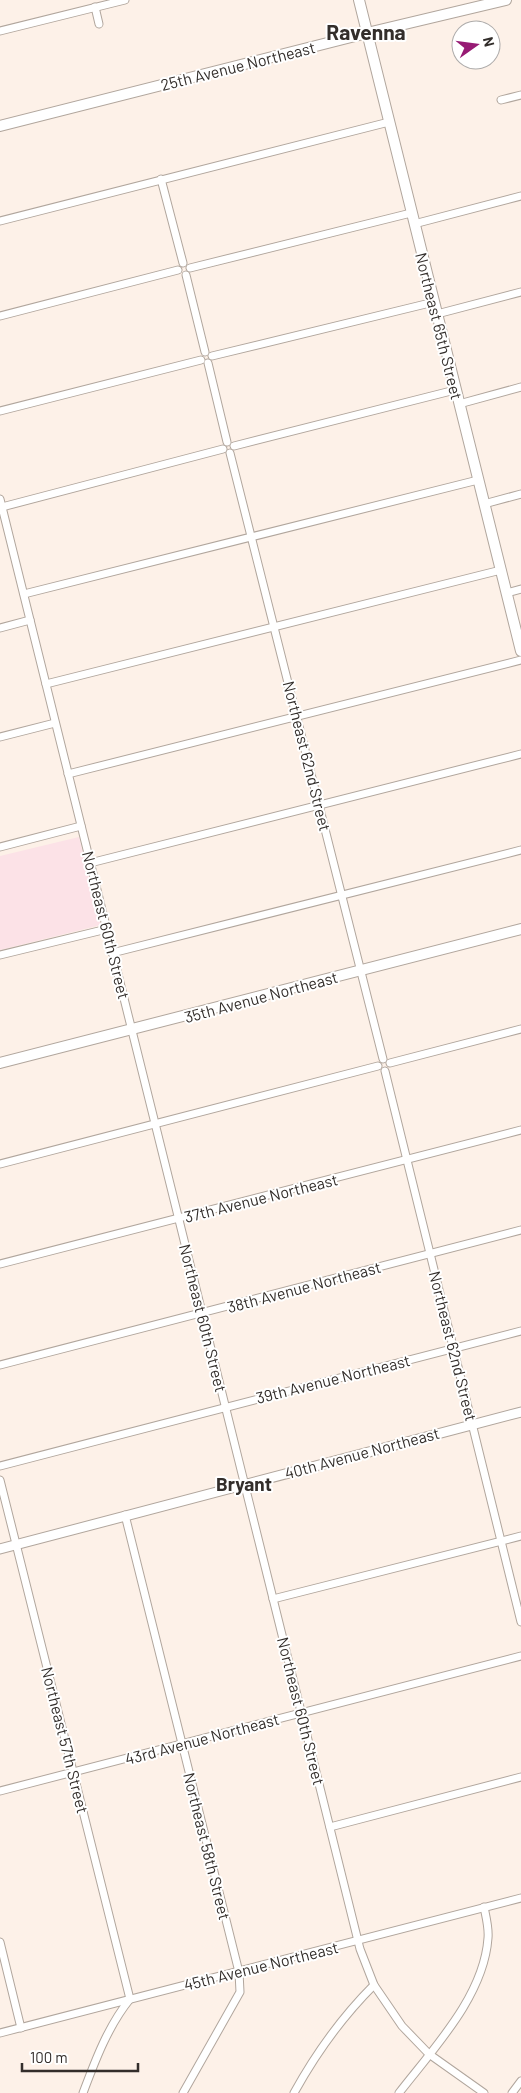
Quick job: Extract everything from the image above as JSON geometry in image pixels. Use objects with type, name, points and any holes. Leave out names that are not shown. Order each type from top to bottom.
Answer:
[{"type":"main road","name":"Northeast 65th Street","points":[[359,0],[521,651]]},
{"type":"main road","name":"25th Avenue Northeast","points":[[0,126],[367,33],[506,0]]},
{"type":"main road","name":"35th Avenue Northeast","points":[[0,1063],[521,929]]},
{"type":"street","points":[[0,30],[124,0]]},
{"type":"street","points":[[95,7],[99,24]]},
{"type":"street","points":[[501,100],[521,95]]},
{"type":"street","points":[[0,221],[389,122]]},
{"type":"street","points":[[161,179],[183,263],[190,268],[412,213]]},
{"type":"street","points":[[414,224],[521,196]]},
{"type":"street","points":[[178,270],[178,266],[183,263]]},
{"type":"street","points":[[190,268],[186,275],[205,352]]},
{"type":"street","points":[[178,270],[180,274],[186,275]]},
{"type":"street","points":[[0,316],[178,270]]},
{"type":"street","points":[[437,314],[521,292]]},
{"type":"street","points":[[0,410],[201,360],[204,363],[434,302]]},
{"type":"street","points":[[205,352],[210,353],[210,360]]},
{"type":"street","points":[[201,360],[201,355],[205,352]]},
{"type":"street","name":"Northeast 62nd Street","points":[[210,360],[229,448],[273,626],[386,1061]]},
{"type":"street","points":[[459,404],[521,387]]},
{"type":"street","points":[[1,503],[229,448],[455,390]]},
{"type":"street","points":[[24,594],[478,480]]},
{"type":"street","points":[[484,504],[521,494]]},
{"type":"street","name":"Northeast 60th Street","points":[[1,503],[3,522],[24,594],[358,1941],[374,1985],[402,2026],[429,2054],[484,2093]]},
{"type":"street","points":[[46,684],[501,570]]},
{"type":"street","points":[[507,593],[521,589]]},
{"type":"street","points":[[0,628],[30,620]]},
{"type":"street","points":[[68,774],[521,660]]},
{"type":"street","points":[[0,737],[55,723]]},
{"type":"street","points":[[90,863],[521,754]]},
{"type":"street","points":[[0,847],[81,826]]},
{"type":"street","points":[[112,953],[521,850]]},
{"type":"street","points":[[0,955],[106,929]]},
{"type":"street","points":[[0,1164],[378,1066],[379,1062],[521,1029]]},
{"type":"street","points":[[378,1066],[381,1070],[386,1070],[390,1067],[386,1061]]},
{"type":"street","name":"Northeast 62nd Street","points":[[386,1070],[521,1622]]},
{"type":"street","name":"37th Avenue Northeast","points":[[0,1264],[521,1130]]},
{"type":"street","name":"38th Avenue Northeast","points":[[0,1365],[521,1230]]},
{"type":"street","name":"39th Avenue Northeast","points":[[0,1466],[521,1331]]},
{"type":"street","name":"40th Avenue Northeast","points":[[0,1549],[521,1412]]},
{"type":"street","name":"Northeast 57th Street","points":[[0,1480],[130,1999]]},
{"type":"street","name":"Northeast 58th Street","points":[[125,1515],[239,1972],[240,1992],[183,2093]]},
{"type":"street","points":[[273,1599],[521,1536]]},
{"type":"street","name":"43rd Avenue Northeast","points":[[0,1791],[521,1656]]},
{"type":"street","points":[[330,1827],[521,1777]]},
{"type":"street","name":"45th Avenue Northeast","points":[[0,2033],[521,1898]]},
{"type":"street","points":[[399,2093],[450,2028],[468,1998],[479,1974],[488,1936],[484,1907]]},
{"type":"street","points":[[0,1942],[21,2028]]},
{"type":"street","points":[[294,2093],[310,2064],[332,2032],[374,1985]]},
{"type":"street","points":[[83,2093],[101,2049],[120,2011],[130,1999]]},
{"type":"street","points":[[512,2093],[521,2081]]},
{"type":"shaded area","points":[[79,837],[101,925],[0,950],[0,856]]},
{"type":"district","name":"Ravenna","points":[[366,33]]},
{"type":"district","name":"Bryant","points":[[244,1484]]}]
